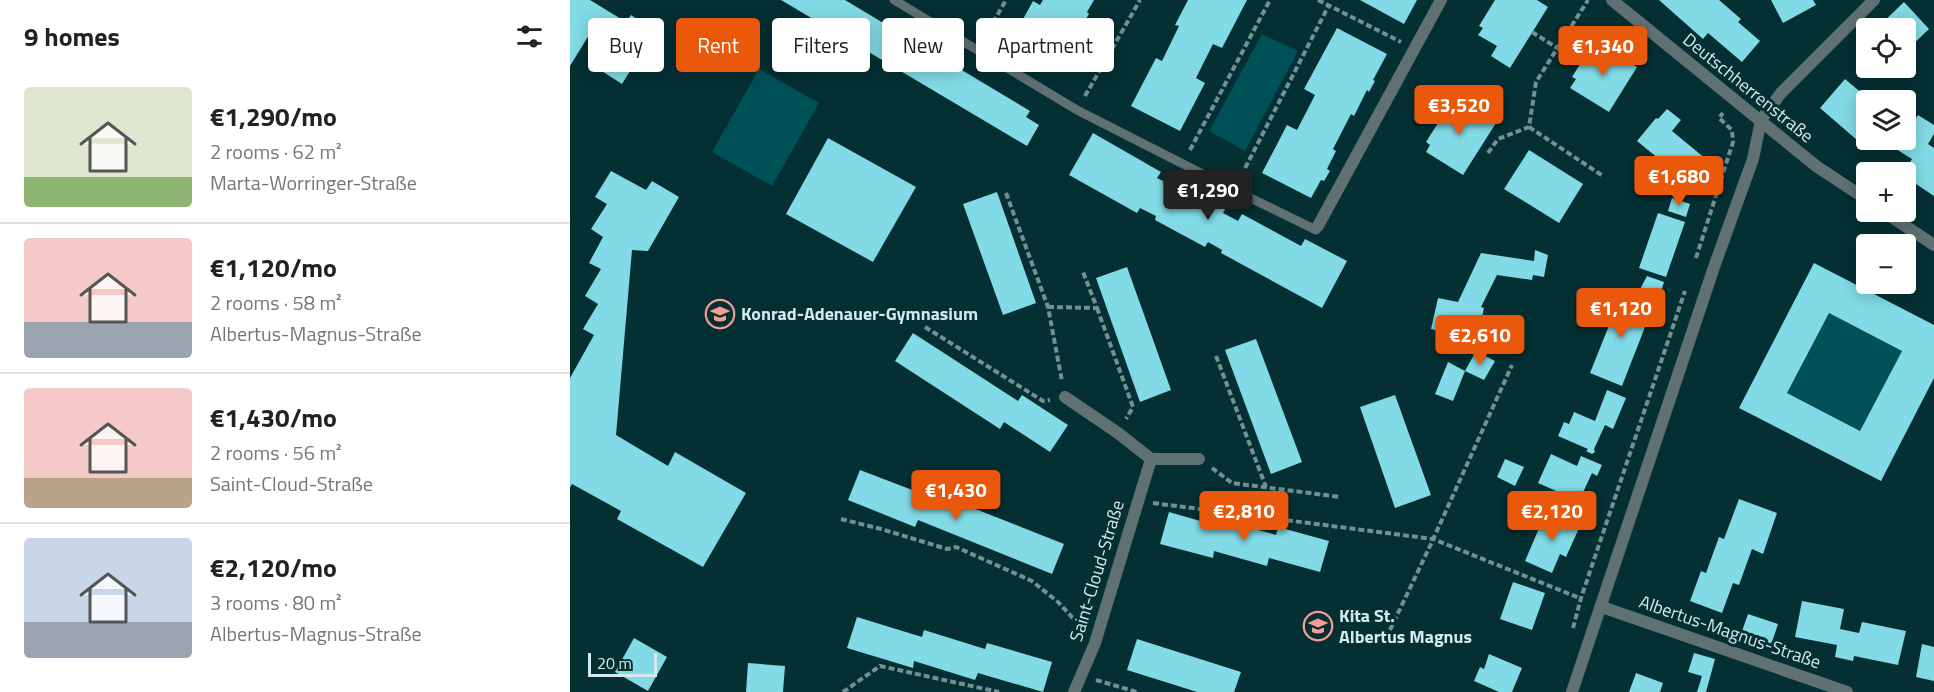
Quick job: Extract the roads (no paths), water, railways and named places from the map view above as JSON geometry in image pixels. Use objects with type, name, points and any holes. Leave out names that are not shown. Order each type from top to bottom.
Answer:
[{"type":"street","points":[[1318,226],[1441,0]]},
{"type":"street","name":"Deutschherrenstraße","points":[[1612,0],[1816,166],[1856,192]]},
{"type":"street","points":[[1572,692],[1714,267],[1753,159],[1761,120],[1781,93],[1874,0]]},
{"type":"street","points":[[1899,222],[1934,245]]},
{"type":"street","points":[[1065,397],[1151,459],[1199,459]]},
{"type":"street","name":"Saint-Cloud-Straße","points":[[1074,692],[1095,643],[1151,459]]},
{"type":"street","name":"Albertus-Magnus-Straße","points":[[1602,607],[1846,692]]},
{"type":"lane","points":[[894,0],[1077,110],[1316,230],[1318,226]]},
{"type":"place","name":"Konrad-Adenauer-Gymnasium","points":[[720,314]]},
{"type":"place","name":"Kita St. Albertus Magnus","points":[[1318,626]]}]
